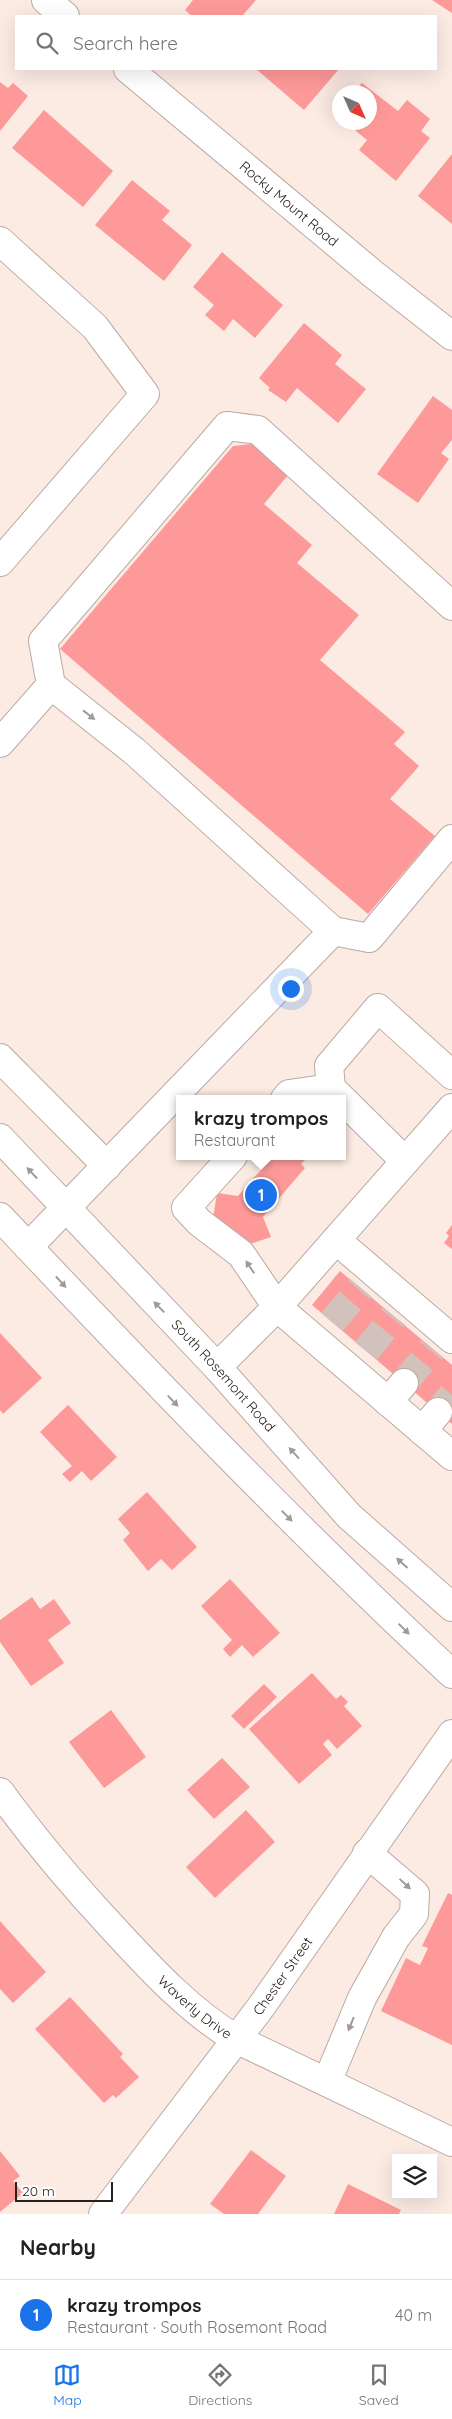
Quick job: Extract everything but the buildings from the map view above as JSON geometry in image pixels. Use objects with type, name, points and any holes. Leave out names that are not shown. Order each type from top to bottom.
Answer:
[{"type":"street","points":[[46,0],[64,15]]},
{"type":"street","name":"Rocky Mount Road","points":[[129,70],[366,268],[452,336]]},
{"type":"street","points":[[0,241],[95,326],[145,394],[0,562]]},
{"type":"street","points":[[452,606],[258,430],[228,426],[43,641],[51,685],[134,751],[333,930],[369,938],[452,839]]},
{"type":"street","points":[[0,743],[51,685]]},
{"type":"street","points":[[28,1247],[333,930]]},
{"type":"street","points":[[339,1095],[332,1088],[329,1066],[378,1008],[452,1075]]},
{"type":"street","points":[[0,1058],[108,1166]]},
{"type":"street","points":[[288,1095],[332,1088]]},
{"type":"street","points":[[346,1102],[406,1161]]},
{"type":"street","points":[[217,1367],[277,1307],[452,1108]]},
{"type":"street","name":"South Rosemont Road","points":[[0,1138],[217,1367],[349,1516],[452,1607]]},
{"type":"street","points":[[229,1160],[186,1208],[199,1222],[241,1254],[277,1307],[324,1331],[430,1421],[452,1456]]},
{"type":"street","points":[[0,1217],[152,1379],[290,1520],[452,1674]]},
{"type":"street","points":[[336,1240],[368,1281],[400,1309],[443,1340]]},
{"type":"street","name":"Chester Street","points":[[103,2214],[236,2039],[452,1734]]},
{"type":"street","name":"Waverly Drive","points":[[0,1792],[26,1827],[81,1893],[147,1965],[207,2021],[236,2039],[452,2142]]},
{"type":"street","points":[[327,2082],[362,1998],[396,1937],[414,1914],[415,1894],[367,1854]]},
{"type":"tunnel","points":[[332,1322],[361,1288]]},
{"type":"tunnel","points":[[366,1351],[394,1316]]},
{"type":"tunnel","points":[[404,1383],[432,1349]]},
{"type":"tunnel","points":[[438,1412],[452,1395]]},
{"type":"place","name":"krazy trompos","points":[[261,1195]]}]
